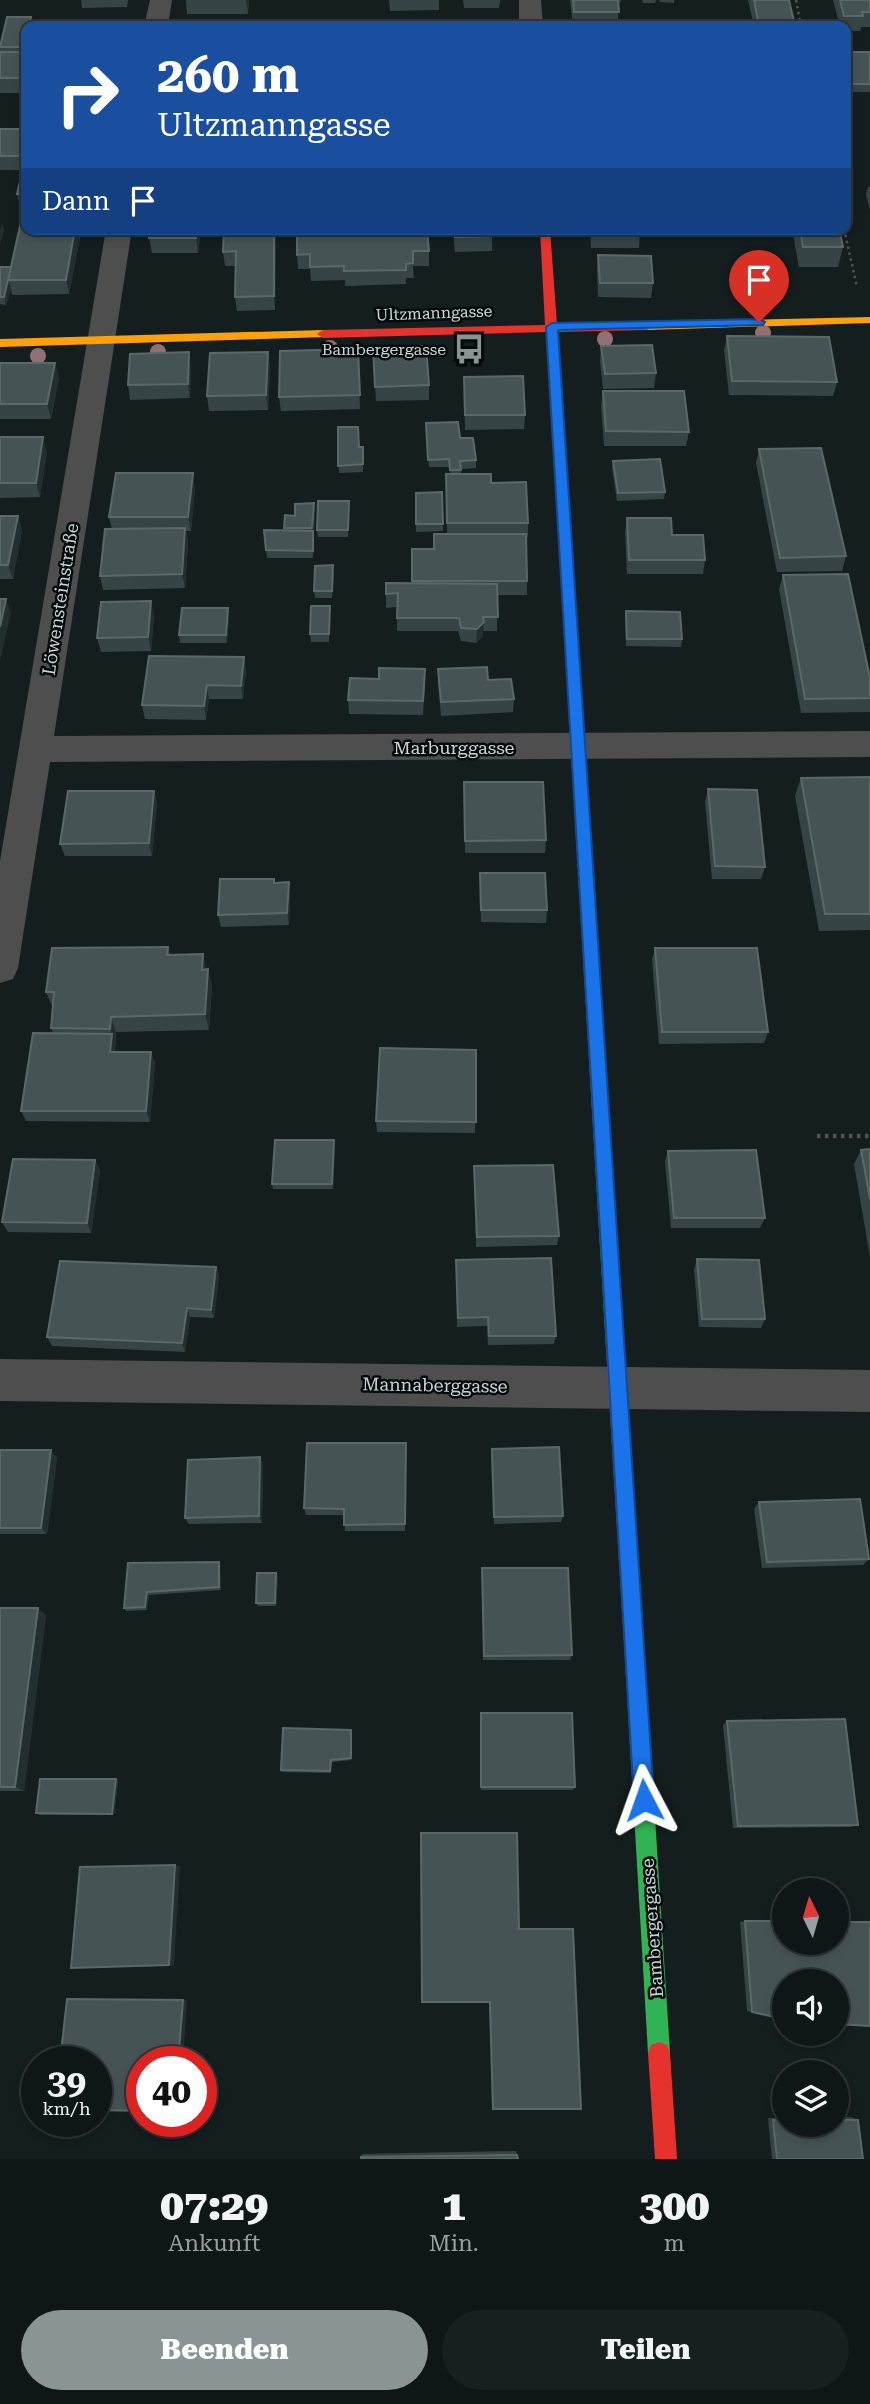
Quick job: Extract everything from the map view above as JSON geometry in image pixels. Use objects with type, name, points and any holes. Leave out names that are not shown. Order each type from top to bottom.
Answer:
[{"type":"street","points":[[157,21],[161,0]]},
{"type":"street","points":[[530,0],[531,21]]},
{"type":"street","name":"Löwensteinstraße","points":[[0,968],[118,235]]},
{"type":"street","name":"Bambergergasse","points":[[545,235],[666,2159]]},
{"type":"street","name":"Ultzmanngasse","points":[[0,343],[867,320]]},
{"type":"street","name":"Marburggasse","points":[[37,750],[870,744]]},
{"type":"street","name":"Mannaberggasse","points":[[0,1380],[870,1391]]},
{"type":"path","points":[[796,0],[801,21]]},
{"type":"path","points":[[846,235],[867,320]]},
{"type":"path","points":[[817,1136],[870,1136]]},
{"type":"building","points":[[573,0],[618,0],[619,12],[574,12]]},
{"type":"building","points":[[754,0],[789,0],[794,21],[758,21]]},
{"type":"building","points":[[840,0],[870,0],[870,12],[862,12],[863,16],[844,16]]},
{"type":"building","points":[[7,17],[31,17],[30,21],[21,21],[21,47],[0,47]]},
{"type":"building","points":[[0,52],[21,52],[21,78],[0,78]]},
{"type":"building","points":[[851,52],[870,52],[870,84],[853,84]]},
{"type":"building","points":[[0,129],[21,129],[21,156],[0,156]]},
{"type":"building","points":[[21,177],[21,194],[17,194]]},
{"type":"building","points":[[21,222],[21,235],[74,235],[66,280],[8,280]]},
{"type":"building","points":[[149,235],[196,235],[196,238],[149,238]]},
{"type":"building","points":[[224,235],[274,235],[274,296],[235,297],[236,251],[223,252]]},
{"type":"building","points":[[297,235],[428,235],[429,251],[413,251],[413,263],[406,264],[406,270],[344,271],[344,266],[310,267],[310,254],[297,255]]},
{"type":"building","points":[[455,235],[493,236],[455,237]]},
{"type":"building","points":[[801,235],[840,235],[843,247],[803,247]]},
{"type":"building","points":[[598,255],[651,256],[653,283],[600,283]]},
{"type":"building","points":[[0,267],[11,267],[4,297],[0,297]]},
{"type":"building","points":[[727,336],[829,337],[837,382],[732,381]]},
{"type":"building","points":[[652,345],[656,373],[605,374],[601,346]]},
{"type":"building","points":[[426,346],[429,385],[375,387],[373,347]]},
{"type":"building","points":[[358,349],[360,395],[279,397],[280,351]]},
{"type":"building","points":[[189,352],[188,384],[128,385],[130,354]]},
{"type":"building","points":[[268,352],[266,395],[207,396],[210,353]]},
{"type":"building","points":[[0,363],[55,363],[47,404],[0,404]]},
{"type":"building","points":[[523,376],[525,415],[465,415],[464,377]]},
{"type":"building","points":[[603,391],[684,391],[689,432],[606,431]]},
{"type":"building","points":[[458,422],[460,438],[473,438],[476,460],[460,461],[461,470],[450,470],[449,459],[428,460],[426,423]]},
{"type":"building","points":[[338,427],[358,427],[359,447],[363,447],[363,464],[338,466]]},
{"type":"building","points":[[0,437],[43,437],[36,483],[0,483]]},
{"type":"building","points":[[821,448],[846,556],[780,558],[759,449]]},
{"type":"building","points":[[660,459],[665,492],[618,493],[613,461]]},
{"type":"building","points":[[116,473],[193,473],[188,517],[109,517]]},
{"type":"building","points":[[446,474],[491,474],[491,483],[526,482],[528,523],[447,523]]},
{"type":"building","points":[[442,492],[443,524],[416,524],[416,493]]},
{"type":"building","points":[[318,501],[349,501],[348,530],[317,530]]},
{"type":"building","points":[[314,503],[312,528],[284,528],[285,515],[295,516],[295,504]]},
{"type":"building","points":[[0,516],[18,516],[8,565],[0,565]]},
{"type":"building","points":[[627,518],[671,518],[672,535],[703,535],[705,560],[629,560]]},
{"type":"building","points":[[185,528],[182,574],[100,576],[105,529]]},
{"type":"building","points":[[264,530],[313,531],[313,551],[266,550]]},
{"type":"building","points":[[434,534],[526,534],[527,581],[412,581],[412,549],[434,549]]},
{"type":"building","points":[[333,565],[332,591],[314,591],[315,566]]},
{"type":"building","points":[[848,574],[870,678],[870,698],[805,699],[783,575]]},
{"type":"building","points":[[386,583],[497,584],[498,617],[483,617],[484,622],[477,629],[461,628],[459,618],[397,618],[398,593],[386,594]]},
{"type":"building","points":[[0,599],[6,599],[0,627]]},
{"type":"building","points":[[151,601],[148,637],[97,638],[101,602]]},
{"type":"building","points":[[311,606],[330,606],[329,634],[310,634]]},
{"type":"building","points":[[182,608],[228,608],[226,635],[179,635]]},
{"type":"building","points":[[626,611],[680,612],[682,639],[627,639]]},
{"type":"building","points":[[149,656],[244,657],[241,686],[207,685],[204,706],[142,705]]},
{"type":"building","points":[[487,667],[488,680],[511,679],[514,699],[441,702],[438,669]]},
{"type":"building","points":[[379,668],[425,669],[423,701],[348,700],[350,678],[379,679]]},
{"type":"building","points":[[870,777],[870,914],[825,914],[801,778]]},
{"type":"building","points":[[464,782],[543,782],[546,840],[465,841]]},
{"type":"building","points":[[708,789],[757,790],[765,867],[715,866]]},
{"type":"building","points":[[68,791],[154,791],[149,843],[60,844]]},
{"type":"building","points":[[480,873],[545,873],[547,910],[481,910]]},
{"type":"building","points":[[220,879],[274,879],[274,883],[289,882],[287,913],[218,915]]},
{"type":"building","points":[[168,947],[167,955],[203,954],[202,970],[208,969],[205,1014],[111,1017],[110,1029],[51,1028],[54,992],[46,992],[52,948]]},
{"type":"building","points":[[655,948],[757,948],[768,1032],[662,1032]]},
{"type":"building","points":[[33,1033],[112,1034],[110,1052],[151,1052],[146,1111],[21,1111]]},
{"type":"building","points":[[380,1048],[476,1050],[476,1122],[376,1121]]},
{"type":"building","points":[[275,1140],[334,1140],[332,1184],[272,1184]]},
{"type":"building","points":[[870,1149],[870,1199],[861,1150]]},
{"type":"building","points":[[756,1150],[765,1218],[674,1218],[668,1151]]},
{"type":"building","points":[[13,1159],[95,1160],[87,1223],[2,1222]]},
{"type":"building","points":[[553,1165],[559,1236],[477,1237],[474,1166]]},
{"type":"building","points":[[551,1258],[556,1336],[489,1336],[488,1317],[458,1318],[456,1260]]},
{"type":"building","points":[[697,1259],[759,1260],[765,1319],[702,1319]]},
{"type":"building","points":[[60,1261],[216,1267],[211,1310],[187,1308],[182,1343],[47,1337]]},
{"type":"building","points":[[307,1443],[406,1443],[405,1524],[344,1525],[344,1509],[304,1508]]},
{"type":"building","points":[[559,1447],[563,1516],[494,1517],[492,1449]]},
{"type":"building","points":[[0,1450],[51,1450],[41,1528],[0,1528]]},
{"type":"building","points":[[260,1457],[259,1516],[185,1518],[188,1460]]},
{"type":"building","points":[[860,1499],[869,1559],[767,1562],[759,1502]]},
{"type":"building","points":[[219,1562],[219,1587],[147,1592],[145,1607],[124,1608],[128,1563]]},
{"type":"building","points":[[482,1568],[568,1568],[572,1655],[484,1656]]},
{"type":"building","points":[[257,1573],[276,1573],[275,1603],[256,1603]]},
{"type":"building","points":[[0,1608],[38,1608],[15,1787],[0,1787]]},
{"type":"building","points":[[481,1713],[572,1713],[575,1787],[481,1787]]},
{"type":"building","points":[[845,1719],[858,1825],[738,1826],[727,1721]]},
{"type":"building","points":[[283,1728],[351,1730],[351,1758],[331,1760],[330,1771],[281,1770]]},
{"type":"building","points":[[40,1779],[116,1779],[112,1814],[36,1813]]},
{"type":"building","points":[[421,1833],[517,1833],[519,1929],[573,1929],[581,2109],[493,2109],[490,2002],[422,2002]]},
{"type":"building","points":[[175,1865],[169,1965],[71,1968],[80,1867]]},
{"type":"building","points":[[745,1921],[772,1921],[772,1955],[849,1955],[849,1922],[870,1922],[870,2026],[849,2025],[849,1969],[772,1969],[772,2016],[752,2012]]},
{"type":"building","points":[[67,1999],[183,2000],[179,2046],[126,2046],[126,2111],[112,2110],[112,2046],[62,2046]]},
{"type":"building","points":[[849,2120],[858,2120],[863,2159],[777,2159],[775,2137],[849,2137]]},
{"type":"building","points":[[517,2155],[518,2159],[361,2159],[361,2157]]},
{"type":"traffic: fast","points":[[585,871],[615,1349]]},
{"type":"traffic: fast","points":[[636,1676],[659,2053]]},
{"type":"traffic: slow","points":[[647,326],[870,320]]},
{"type":"traffic: slow","points":[[0,343],[323,334]]},
{"type":"traffic: slow","points":[[566,561],[585,871]]},
{"type":"traffic: jam","points":[[545,235],[566,561]]},
{"type":"traffic: jam","points":[[323,334],[647,326]]},
{"type":"traffic: jam","points":[[615,1349],[636,1676]]},
{"type":"traffic: jam","points":[[659,2053],[666,2159]]},
{"type":"place","name":"Bambergergasse","points":[[469,349]]},
{"type":"route","points":[[644,1800],[552,327],[759,322]]}]
